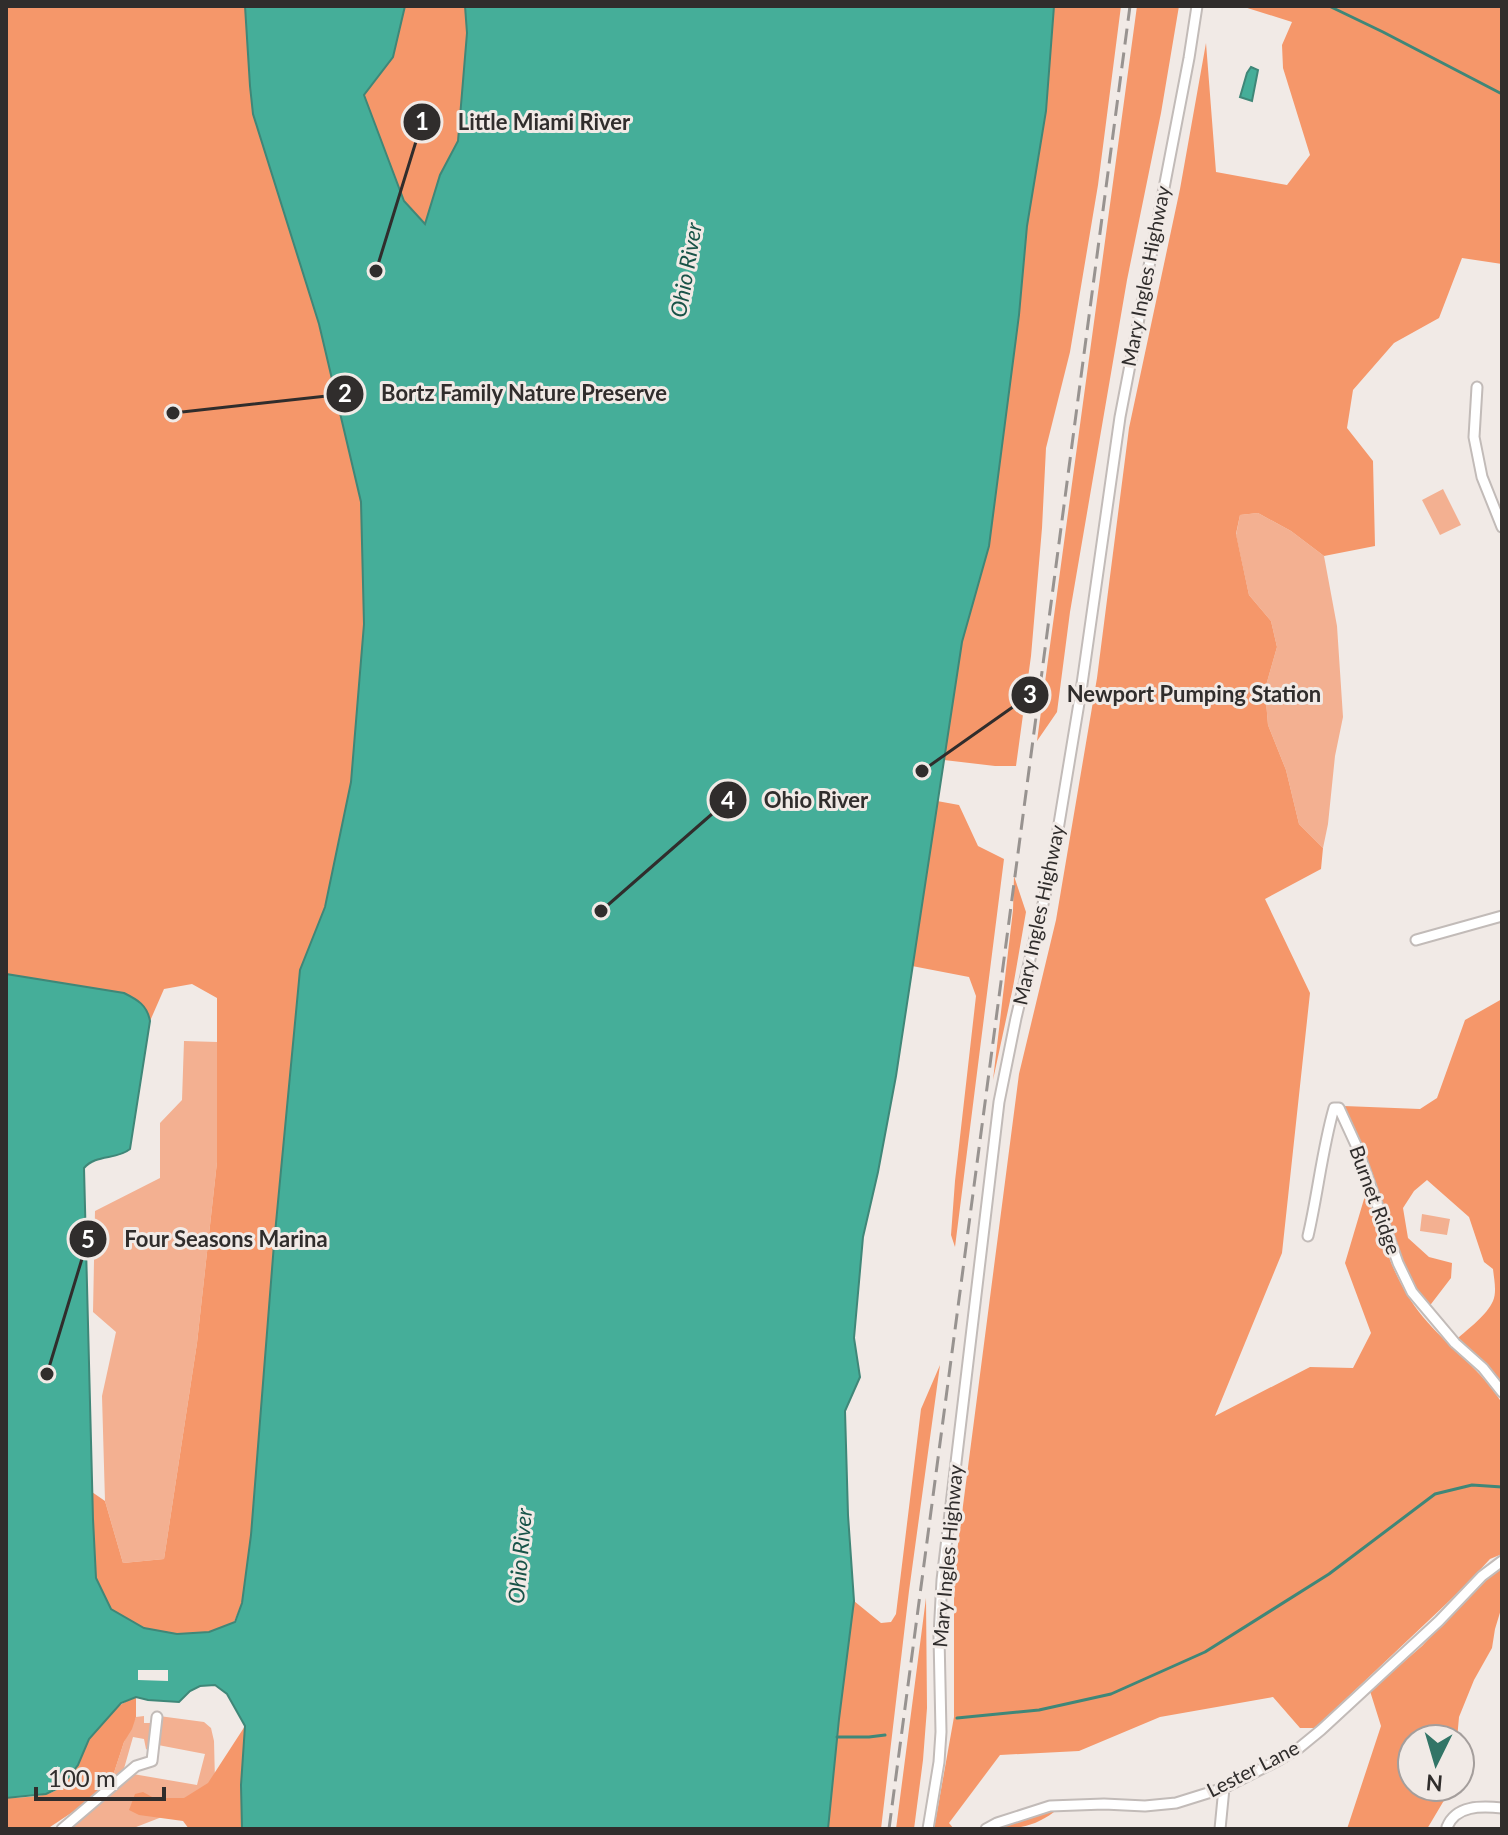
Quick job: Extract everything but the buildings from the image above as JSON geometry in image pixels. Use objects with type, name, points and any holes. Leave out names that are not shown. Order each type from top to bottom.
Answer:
[{"type":"street","name":"Mary Ingles Highway","points":[[928,1829],[941,1732],[939,1636],[942,1580],[999,1102],[1052,866],[1081,691],[1120,417],[1197,6]]},
{"type":"street","points":[[1477,387],[1474,437],[1482,477],[1502,527]]},
{"type":"street","points":[[1416,940],[1502,916]]},
{"type":"street","name":"Burnet Ridge","points":[[1308,1236],[1324,1143],[1334,1108],[1339,1108],[1412,1292],[1502,1392]]},
{"type":"street","name":"Lester Lane","points":[[986,1829],[1050,1806],[1165,1805],[1224,1788],[1279,1760],[1306,1742],[1439,1621],[1482,1576],[1502,1561]]},
{"type":"street","points":[[62,1829],[136,1766],[152,1761],[157,1717]]},
{"type":"street","points":[[1220,1829],[1224,1788]]},
{"type":"street","points":[[1447,1827],[1457,1812],[1502,1808]]},
{"type":"shaded area","points":[[6,6],[245,6],[253,114],[319,324],[361,503],[364,624],[351,782],[325,907],[300,970],[251,1535],[242,1603],[234,1622],[209,1632],[177,1634],[144,1628],[111,1609],[96,1578],[92,1492],[105,1501],[123,1563],[164,1559],[197,1343],[217,1162],[217,998],[192,984],[164,989],[150,1021],[141,1004],[124,993],[6,974]]},
{"type":"shaded area","points":[[405,6],[465,6],[467,33],[458,141],[440,175],[425,224],[404,201],[364,95],[393,57]]},
{"type":"shaded area","points":[[1054,6],[1121,6],[1098,185],[1070,352],[1046,448],[1031,656],[1016,766],[995,766],[944,760],[962,642],[989,546],[1019,315],[1027,226],[1046,111]]},
{"type":"shaded area","points":[[1137,6],[1179,6],[1127,280],[1070,612],[1057,712],[1037,741]]},
{"type":"shaded area","points":[[1241,6],[1502,6],[1502,264],[1462,258],[1439,318],[1394,343],[1353,390],[1347,428],[1373,461],[1375,546],[1324,556],[1291,531],[1258,513],[1240,515],[1236,534],[1249,595],[1271,621],[1277,647],[1265,689],[1268,725],[1286,770],[1299,824],[1323,848],[1321,869],[1265,899],[1310,993],[1282,1253],[1215,1416],[1310,1367],[1353,1368],[1371,1333],[1345,1263],[1367,1189],[1403,1288],[1423,1317],[1485,1380],[1502,1403],[1502,1554],[1490,1559],[1315,1728],[1300,1728],[1273,1697],[1160,1717],[1079,1751],[1000,1755],[949,1823],[954,1829],[934,1829],[954,1717],[954,1575],[1019,1074],[1056,920],[1097,678],[1129,428],[1180,189],[1206,43],[1216,172],[1287,185],[1310,155],[1283,68],[1282,45],[1292,22]]},
{"type":"shaded area","points":[[1443,489],[1461,525],[1440,535],[1422,500]]},
{"type":"shaded area","points":[[1258,513],[1291,531],[1324,556],[1337,626],[1343,717],[1323,848],[1299,824],[1286,770],[1268,725],[1265,689],[1277,647],[1271,621],[1249,595],[1236,535],[1240,515]]},
{"type":"shaded area","points":[[937,801],[959,805],[978,846],[1004,859],[955,1247],[951,1235],[955,1181],[976,996],[969,977],[912,966]]},
{"type":"shaded area","points":[[1014,876],[1026,912],[993,1080],[1013,910]]},
{"type":"shaded area","points":[[1502,999],[1502,1388],[1457,1339],[1477,1322],[1495,1294],[1493,1269],[1484,1262],[1469,1217],[1427,1180],[1414,1191],[1403,1208],[1408,1238],[1429,1257],[1452,1263],[1451,1278],[1428,1308],[1409,1276],[1344,1106],[1420,1109],[1437,1098],[1465,1020]]},
{"type":"shaded area","points":[[184,1041],[217,1042],[217,1162],[197,1343],[164,1559],[123,1563],[105,1501],[102,1396],[116,1332],[93,1312],[95,1211],[160,1178],[160,1123],[182,1100]]},
{"type":"shaded area","points":[[1422,1214],[1450,1219],[1447,1235],[1420,1231]]},
{"type":"shaded area","points":[[940,1365],[881,1829],[828,1829],[854,1601],[881,1623],[891,1622],[896,1614],[921,1409]]},
{"type":"shaded area","points":[[1502,1566],[1502,1606],[1492,1648],[1474,1680],[1458,1723],[1396,1723],[1396,1803],[1442,1803],[1427,1829],[1347,1829],[1381,1726],[1370,1691],[1422,1646],[1485,1578]]},
{"type":"shaded area","points":[[926,1598],[927,1708],[923,1760],[914,1829],[896,1829]]},
{"type":"shaded area","points":[[136,1697],[136,1717],[109,1788],[47,1829],[6,1829],[6,1798],[56,1791],[74,1770],[99,1725],[116,1708]]},
{"type":"shaded area","points":[[144,1716],[144,1723],[152,1723],[150,1751],[146,1749],[144,1739],[133,1737],[123,1772],[109,1788],[136,1717]]},
{"type":"shaded area","points":[[159,1716],[204,1722],[211,1728],[215,1781],[203,1801],[131,1829],[70,1829],[133,1774],[197,1785],[205,1754],[158,1745]]},
{"type":"shaded area","points":[[245,1726],[242,1829],[189,1829],[183,1821],[139,1815],[129,1810],[135,1794],[143,1792],[154,1798],[184,1798],[208,1783]]},
{"type":"shaded area","points":[[1054,1812],[1027,1826],[997,1829]]},
{"type":"water","points":[[245,6],[405,6],[393,57],[364,95],[404,201],[425,224],[440,175],[458,141],[467,33],[465,6],[1054,6],[1046,111],[1027,226],[1019,315],[989,546],[962,642],[896,1076],[863,1237],[854,1338],[860,1377],[845,1411],[854,1601],[828,1829],[242,1829],[245,1726],[227,1694],[215,1685],[200,1686],[179,1702],[136,1697],[121,1703],[89,1739],[78,1765],[61,1787],[46,1794],[6,1798],[6,974],[124,993],[141,1004],[150,1021],[130,1149],[94,1161],[84,1168],[96,1578],[111,1609],[144,1628],[177,1634],[209,1632],[235,1622],[242,1603],[251,1535],[300,970],[325,907],[351,782],[364,624],[361,502],[319,324],[253,114]]},
{"type":"water","points":[[1251,67],[1258,70],[1252,101],[1240,97]]},
{"type":"pier","points":[[138,1670],[168,1670],[168,1681],[138,1680]]},
{"type":"waterway","points":[[1329,6],[1502,94]]},
{"type":"waterway","points":[[957,1718],[1039,1710],[1111,1694],[1205,1652],[1329,1574],[1435,1494],[1472,1485],[1502,1487]]},
{"type":"waterway","points":[[837,1737],[885,1735]]},
{"type":"railway","points":[[889,1829],[1130,6]]},
{"type":"place","name":"Little Miami River","points":[[376,271]]},
{"type":"place","name":"Bortz Family Nature Preserve","points":[[173,413]]},
{"type":"place","name":"Newport Pumping Station","points":[[922,771]]},
{"type":"place","name":"Ohio River","points":[[601,911]]},
{"type":"place","name":"Four Seasons Marina","points":[[47,1374]]}]
